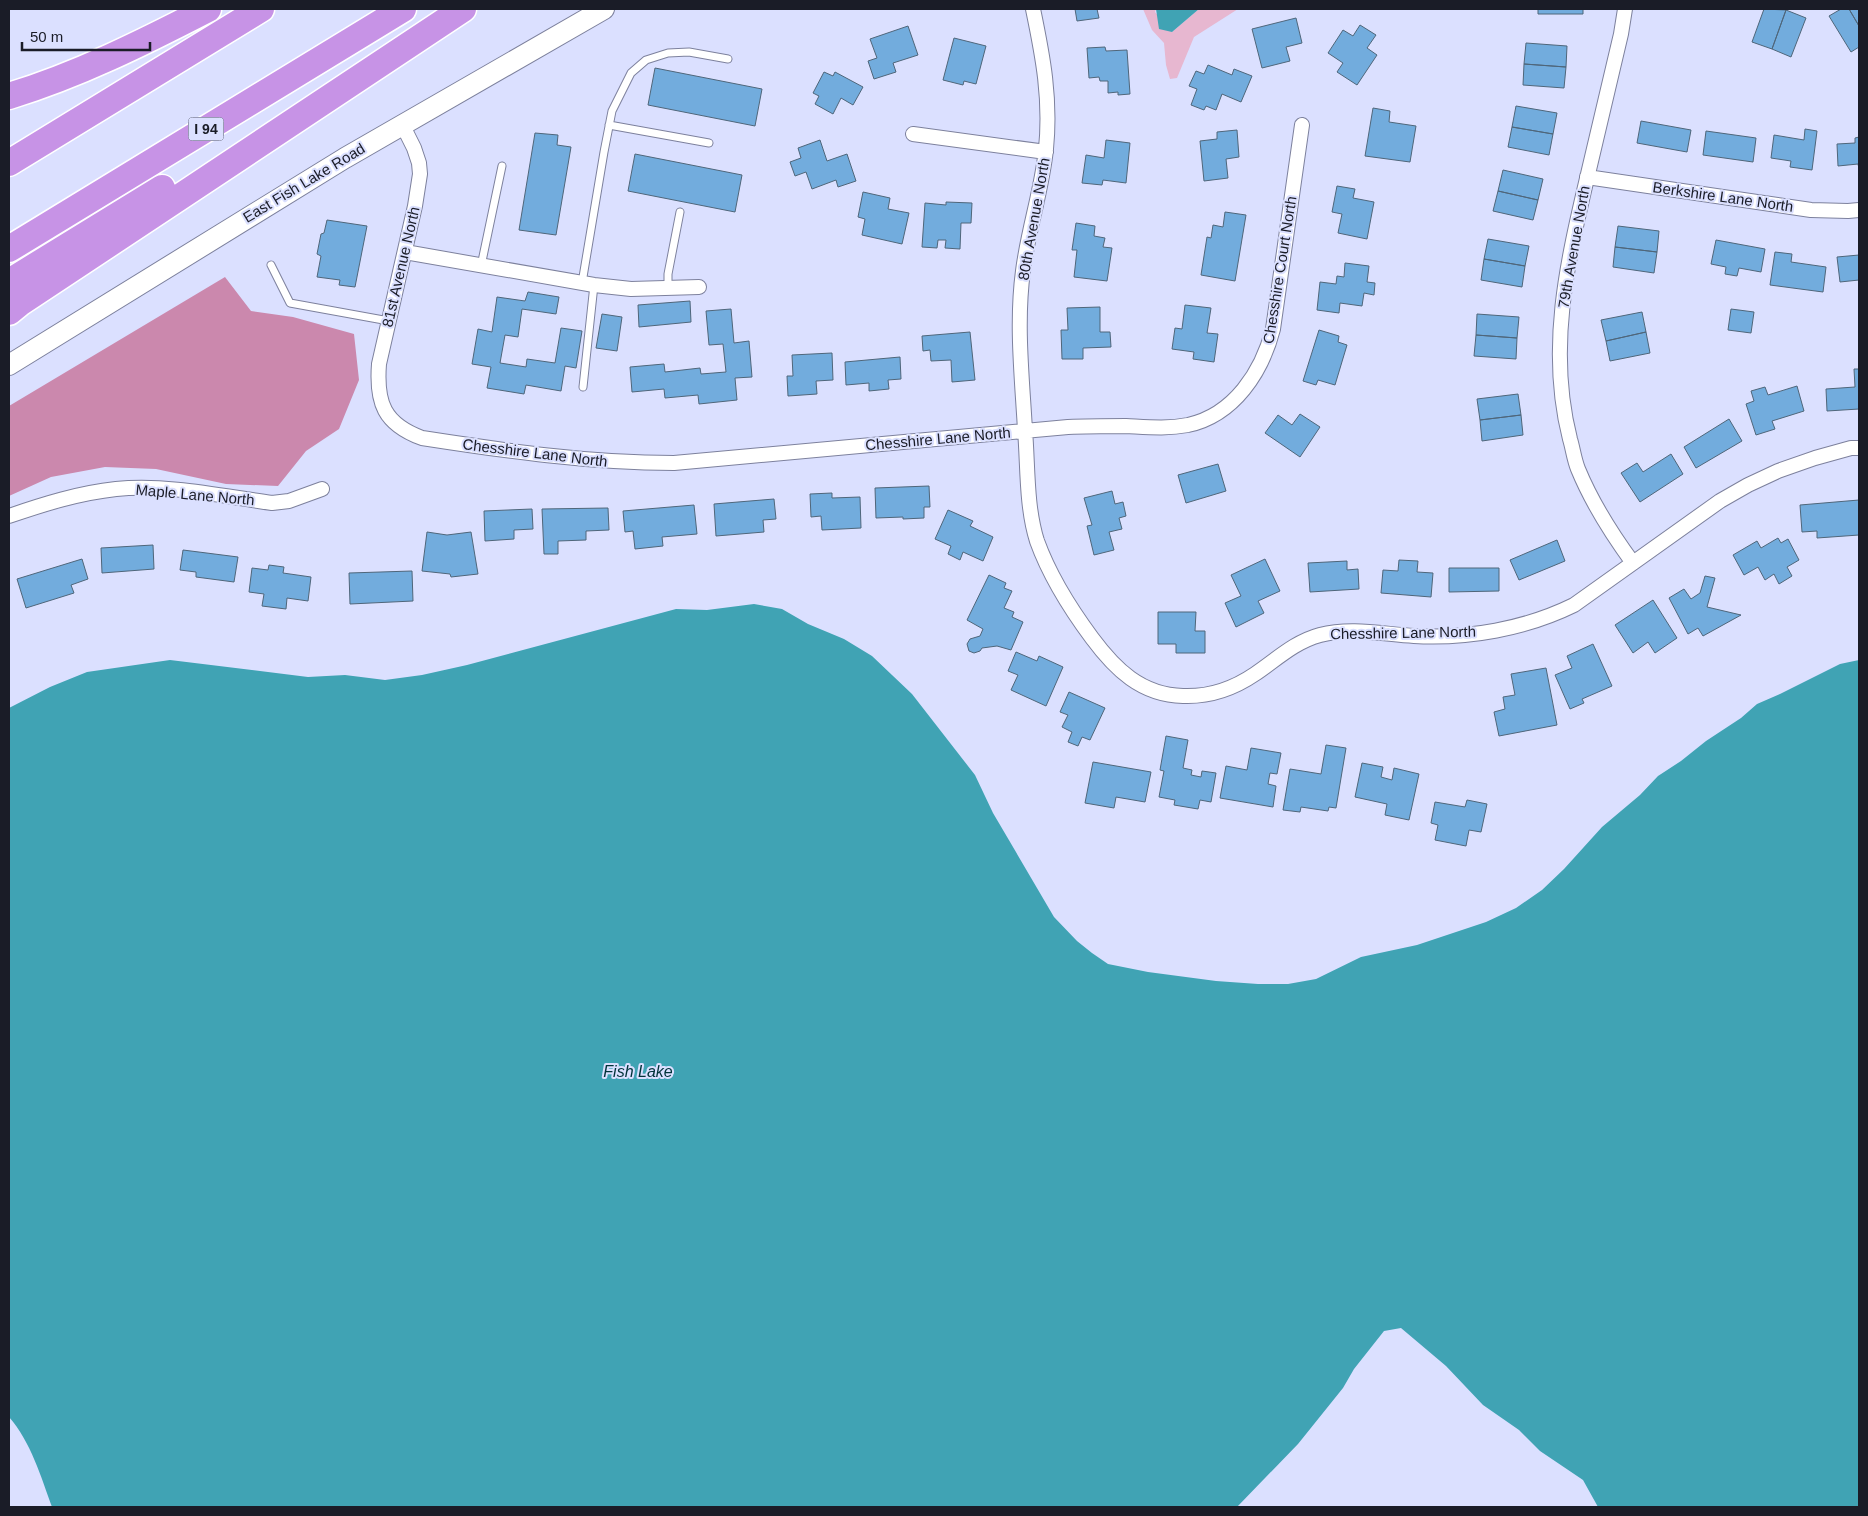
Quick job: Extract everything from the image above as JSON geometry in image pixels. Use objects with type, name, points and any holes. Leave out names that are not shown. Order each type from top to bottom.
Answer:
[{"type":"highway","points":[[9,96],[47,85],[163,32],[208,9]]},
{"type":"highway","points":[[9,163],[260,9]]},
{"type":"highway","name":"I 94","points":[[9,249],[403,9]]},
{"type":"highway","points":[[12,302],[334,95],[463,9]]},
{"type":"street","name":"East Fish Lake Road","points":[[9,365],[402,124],[604,9]]},
{"type":"street","name":"80th Avenue North","points":[[1025,430],[1020,333],[1022,274],[1046,152],[1048,103],[1043,56],[1033,9]]},
{"type":"street","name":"79th Avenue North","points":[[1625,9],[1621,34],[1574,232],[1564,283],[1560,334],[1561,384],[1565,419],[1578,469],[1595,506],[1612,535],[1633,563]]},
{"type":"street","name":"81st Avenue North","points":[[385,412],[380,398],[378,383],[379,364],[405,252],[420,174],[414,148],[402,124]]},
{"type":"street","name":"Chesshire Court North","points":[[1025,430],[1094,426],[1156,428],[1189,425],[1223,408],[1247,385],[1260,367],[1273,329],[1302,125]]},
{"type":"street","points":[[912,134],[1046,152]]},
{"type":"street","name":"Berkshire Lane North","points":[[1587,177],[1811,210],[1859,210]]},
{"type":"street","points":[[405,252],[588,284],[630,289],[700,287]]},
{"type":"street","name":"Chesshire Lane North","points":[[385,412],[394,423],[407,432],[422,438],[539,455],[626,463],[684,462],[1025,430],[1029,499],[1036,538],[1051,576],[1071,609],[1105,655],[1123,673],[1146,688],[1182,696],[1212,694],[1234,687],[1256,674],[1296,645],[1316,636],[1337,631],[1419,636],[1469,634],[1524,625],[1552,615],[1574,605],[1720,502],[1748,485],[1778,471],[1814,458],[1851,448],[1859,448]]},
{"type":"street","name":"Maple Lane North","points":[[9,516],[79,494],[117,489],[155,488],[272,503],[289,501],[322,489]]},
{"type":"lane","points":[[583,387],[588,284],[612,111],[631,73],[646,60],[668,53],[689,52],[728,59]]},
{"type":"lane","points":[[609,125],[709,144]]},
{"type":"lane","points":[[481,266],[502,166]]},
{"type":"lane","points":[[668,289],[668,274],[680,212]]},
{"type":"lane","points":[[271,265],[290,303],[389,321]]},
{"type":"shaded area","points":[[1143,9],[1156,9],[1155,12],[1172,32],[1199,9],[1238,9],[1194,37],[1177,78],[1170,79],[1166,65],[1164,43],[1152,30]]},
{"type":"shaded area","points":[[225,277],[251,311],[293,317],[354,334],[359,380],[339,429],[306,451],[278,486],[226,484],[156,469],[105,467],[51,477],[9,496],[9,406]]},
{"type":"water","points":[[1156,9],[1199,9],[1172,32],[1159,29]]},
{"type":"water","name":"Fish Lake","points":[[754,604],[782,609],[808,624],[844,639],[872,656],[912,694],[975,775],[993,813],[1054,917],[1077,941],[1092,953],[1108,964],[1148,972],[1216,981],[1258,984],[1288,984],[1316,979],[1361,957],[1417,945],[1486,922],[1516,908],[1542,890],[1602,827],[1640,795],[1658,776],[1741,718],[1757,704],[1840,664],[1859,660],[1859,1507],[1598,1507],[1583,1480],[1540,1451],[1519,1430],[1483,1405],[1446,1366],[1401,1328],[1384,1331],[1354,1369],[1343,1388],[1298,1444],[1237,1507],[52,1507],[29,1449],[9,1417],[9,708],[50,687],[87,672],[170,660],[308,677],[345,675],[385,680],[422,675],[467,665],[676,609],[707,610]]},
{"type":"building","points":[[1075,9],[1097,9],[1099,18],[1077,21]]},
{"type":"building","points":[[1538,9],[1583,9],[1583,14],[1538,14]]},
{"type":"building","points":[[1764,9],[1786,10],[1772,49],[1752,42]]},
{"type":"building","points":[[1841,9],[1849,9],[1859,26],[1859,47],[1851,52],[1829,16]]},
{"type":"building","points":[[1849,9],[1859,9],[1859,26]]},
{"type":"building","points":[[1786,10],[1806,18],[1791,57],[1772,49]]},
{"type":"building","points":[[1296,18],[1302,43],[1286,47],[1290,61],[1262,68],[1252,29]]},
{"type":"building","points":[[1360,25],[1376,35],[1367,48],[1377,55],[1357,85],[1337,72],[1343,63],[1328,53],[1343,30],[1353,36]]},
{"type":"building","points":[[908,26],[918,55],[893,63],[896,72],[874,79],[868,61],[877,58],[870,39]]},
{"type":"building","points":[[954,38],[986,46],[976,84],[964,81],[963,85],[943,80]]},
{"type":"building","points":[[1526,43],[1567,46],[1566,67],[1524,64]]},
{"type":"building","points":[[1105,47],[1106,51],[1127,50],[1130,94],[1118,95],[1118,92],[1108,93],[1108,81],[1100,81],[1099,77],[1089,78],[1087,48]]},
{"type":"building","points":[[1524,64],[1566,67],[1564,88],[1523,85]]},
{"type":"building","points":[[1208,65],[1232,75],[1234,69],[1252,76],[1241,102],[1222,94],[1216,110],[1206,106],[1204,110],[1191,105],[1197,89],[1189,86],[1196,71],[1204,74]]},
{"type":"building","points":[[655,68],[762,89],[755,126],[648,105]]},
{"type":"building","points":[[824,72],[833,76],[835,72],[863,87],[853,105],[841,98],[833,114],[815,104],[819,96],[813,93]]},
{"type":"building","points":[[1516,106],[1557,113],[1553,134],[1512,127]]},
{"type":"building","points":[[1373,108],[1390,111],[1389,122],[1416,126],[1410,162],[1365,156]]},
{"type":"building","points":[[1641,121],[1691,130],[1687,152],[1637,143]]},
{"type":"building","points":[[1512,127],[1553,134],[1549,155],[1508,147]]},
{"type":"building","points":[[1805,129],[1817,131],[1812,170],[1790,167],[1791,161],[1771,158],[1774,135],[1804,140]]},
{"type":"building","points":[[1237,130],[1239,157],[1226,159],[1228,178],[1204,181],[1200,141],[1217,139],[1217,132]]},
{"type":"building","points":[[1706,131],[1756,138],[1753,162],[1703,155]]},
{"type":"building","points":[[535,133],[558,135],[557,145],[571,147],[556,235],[519,230]]},
{"type":"building","points":[[1859,137],[1859,169],[1858,164],[1838,166],[1837,144],[1855,143],[1855,138]]},
{"type":"building","points":[[820,140],[827,161],[847,154],[856,181],[838,187],[836,180],[812,189],[806,172],[795,176],[790,162],[801,158],[798,148]]},
{"type":"building","points":[[1106,140],[1130,143],[1126,183],[1103,180],[1102,185],[1082,183],[1086,155],[1104,158]]},
{"type":"building","points":[[635,154],[742,175],[735,212],[628,191]]},
{"type":"building","points":[[1503,170],[1543,179],[1538,200],[1498,191]]},
{"type":"building","points":[[1337,186],[1355,189],[1353,198],[1374,202],[1367,239],[1338,233],[1342,214],[1332,212]]},
{"type":"building","points":[[1498,191],[1538,200],[1533,220],[1493,211]]},
{"type":"building","points":[[863,192],[890,198],[888,209],[909,213],[902,244],[862,235],[865,219],[858,217]]},
{"type":"building","points":[[946,202],[972,203],[971,223],[961,223],[960,249],[945,248],[946,240],[938,240],[937,248],[922,247],[925,203],[946,205]]},
{"type":"building","points":[[1225,212],[1246,215],[1235,281],[1201,275],[1207,237],[1211,238],[1213,225],[1223,227]]},
{"type":"building","points":[[327,220],[367,226],[355,287],[339,285],[340,280],[317,277],[321,256],[317,254],[321,234],[324,233]]},
{"type":"building","points":[[1076,223],[1095,226],[1094,236],[1105,238],[1103,247],[1112,248],[1107,281],[1074,277],[1077,250],[1072,250]]},
{"type":"building","points":[[1618,226],[1659,231],[1657,252],[1615,247]]},
{"type":"building","points":[[1488,239],[1529,246],[1525,266],[1484,259]]},
{"type":"building","points":[[1716,240],[1765,249],[1761,272],[1739,268],[1737,276],[1725,274],[1726,267],[1711,264]]},
{"type":"building","points":[[1615,247],[1657,252],[1654,273],[1613,267]]},
{"type":"building","points":[[1775,252],[1792,254],[1791,262],[1826,267],[1823,292],[1770,285]]},
{"type":"building","points":[[1859,255],[1859,280],[1840,282],[1837,257]]},
{"type":"building","points":[[1484,259],[1525,266],[1522,287],[1481,280]]},
{"type":"building","points":[[1345,263],[1369,266],[1367,282],[1375,283],[1374,295],[1364,293],[1362,306],[1340,303],[1339,313],[1317,310],[1320,282],[1336,284],[1337,276],[1344,277]]},
{"type":"building","points":[[528,292],[559,297],[556,314],[522,309],[518,337],[505,335],[500,363],[526,367],[527,359],[555,363],[561,328],[582,331],[576,368],[565,366],[561,391],[526,385],[524,394],[487,388],[491,367],[472,364],[478,329],[492,332],[497,297],[525,301]]},
{"type":"building","points":[[690,301],[691,322],[639,327],[638,305]]},
{"type":"building","points":[[1185,305],[1211,308],[1207,333],[1218,334],[1214,362],[1193,359],[1194,352],[1172,349],[1175,328],[1182,329]]},
{"type":"building","points":[[1100,307],[1100,332],[1110,332],[1111,347],[1083,348],[1083,359],[1062,359],[1061,330],[1068,330],[1067,308]]},
{"type":"building","points":[[731,309],[734,343],[749,341],[752,377],[735,378],[737,400],[699,404],[698,395],[665,398],[664,389],[632,392],[630,367],[664,364],[665,372],[700,368],[701,374],[726,372],[723,344],[709,345],[706,311]]},
{"type":"building","points":[[1731,309],[1754,312],[1751,333],[1728,330]]},
{"type":"building","points":[[1642,312],[1646,332],[1606,341],[1601,320]]},
{"type":"building","points":[[602,314],[622,317],[617,351],[596,348]]},
{"type":"building","points":[[1477,314],[1519,317],[1517,338],[1476,335]]},
{"type":"building","points":[[1319,330],[1339,336],[1338,342],[1347,345],[1335,385],[1318,380],[1316,385],[1303,381]]},
{"type":"building","points":[[970,332],[975,380],[952,382],[951,360],[931,361],[930,350],[923,351],[922,336]]},
{"type":"building","points":[[1646,332],[1650,353],[1610,361],[1606,341]]},
{"type":"building","points":[[1476,335],[1517,338],[1516,359],[1474,356]]},
{"type":"building","points":[[832,353],[833,380],[816,381],[817,394],[788,396],[787,376],[793,376],[792,355]]},
{"type":"building","points":[[900,357],[901,379],[888,380],[889,389],[869,391],[869,383],[846,385],[845,362]]},
{"type":"building","points":[[1854,369],[1859,369],[1859,409],[1827,411],[1826,389],[1855,387]]},
{"type":"building","points":[[1797,386],[1804,411],[1772,421],[1775,429],[1756,435],[1746,404],[1754,401],[1751,391],[1765,387],[1768,395]]},
{"type":"building","points":[[1518,394],[1521,415],[1480,420],[1477,399]]},
{"type":"building","points":[[1300,414],[1320,427],[1300,457],[1265,433],[1278,415],[1292,425]]},
{"type":"building","points":[[1521,415],[1523,435],[1482,441],[1480,420]]},
{"type":"building","points":[[1729,419],[1742,441],[1696,468],[1684,447]]},
{"type":"building","points":[[1671,454],[1683,474],[1640,502],[1621,473],[1637,463],[1643,472]]},
{"type":"building","points":[[1218,464],[1226,491],[1186,503],[1178,475]]},
{"type":"building","points":[[929,486],[930,507],[924,507],[924,518],[876,518],[875,488]]},
{"type":"building","points":[[1112,491],[1115,504],[1123,502],[1126,516],[1119,518],[1122,529],[1109,532],[1114,550],[1094,555],[1087,526],[1092,525],[1084,498]]},
{"type":"building","points":[[832,493],[832,498],[860,497],[861,528],[822,530],[821,516],[811,517],[810,494]]},
{"type":"building","points":[[774,499],[776,519],[763,520],[764,532],[716,536],[714,504]]},
{"type":"building","points":[[1859,500],[1859,535],[1817,538],[1817,531],[1802,532],[1800,505]]},
{"type":"building","points":[[694,505],[697,534],[662,537],[663,546],[635,549],[633,531],[625,532],[623,511]]},
{"type":"building","points":[[608,508],[609,530],[586,531],[586,540],[558,541],[558,554],[544,554],[542,509]]},
{"type":"building","points":[[532,509],[533,529],[514,530],[514,539],[485,541],[484,511]]},
{"type":"building","points":[[948,510],[973,521],[970,526],[993,537],[983,561],[963,552],[960,560],[948,554],[951,546],[935,539]]},
{"type":"building","points":[[427,532],[447,535],[471,532],[478,574],[451,577],[450,574],[422,571]]},
{"type":"building","points":[[1778,538],[1781,543],[1788,539],[1799,560],[1787,567],[1792,576],[1779,584],[1774,574],[1765,580],[1758,567],[1744,575],[1733,555],[1757,541],[1761,548]]},
{"type":"building","points":[[1557,540],[1565,561],[1519,580],[1510,560]]},
{"type":"building","points":[[153,545],[154,569],[102,573],[101,548]]},
{"type":"building","points":[[183,550],[238,557],[234,582],[196,577],[196,572],[180,570]]},
{"type":"building","points":[[82,559],[88,579],[71,585],[74,593],[26,608],[17,579]]},
{"type":"building","points":[[1265,559],[1280,591],[1258,601],[1264,613],[1236,627],[1225,603],[1241,596],[1231,575]]},
{"type":"building","points":[[1399,560],[1418,561],[1417,572],[1433,573],[1431,597],[1381,593],[1383,570],[1398,571]]},
{"type":"building","points":[[1347,561],[1347,570],[1358,569],[1359,589],[1310,592],[1308,563]]},
{"type":"building","points":[[269,565],[284,567],[283,573],[311,577],[308,601],[287,598],[286,609],[262,606],[264,594],[249,592],[252,568],[268,570]]},
{"type":"building","points":[[1449,568],[1499,568],[1499,591],[1449,592]]},
{"type":"building","points":[[412,571],[413,601],[350,604],[349,573]]},
{"type":"building","points":[[989,575],[1006,583],[1004,588],[1012,591],[1004,608],[1014,612],[1012,617],[1023,622],[1011,650],[997,646],[982,648],[974,653],[969,651],[967,644],[970,639],[980,636],[983,629],[967,620]]},
{"type":"building","points":[[1705,576],[1715,578],[1707,607],[1741,615],[1703,636],[1698,628],[1688,634],[1669,598],[1684,589],[1691,599],[1700,593]]},
{"type":"building","points":[[1653,600],[1677,638],[1655,653],[1648,642],[1633,653],[1615,625]]},
{"type":"building","points":[[1158,612],[1196,612],[1195,631],[1205,631],[1205,653],[1176,653],[1176,644],[1158,644]]},
{"type":"building","points":[[1593,644],[1612,686],[1582,699],[1584,703],[1570,709],[1555,675],[1572,668],[1567,656]]},
{"type":"building","points":[[1016,652],[1037,661],[1039,656],[1063,667],[1046,706],[1011,690],[1018,675],[1008,671]]},
{"type":"building","points":[[1546,668],[1557,725],[1499,736],[1494,712],[1505,709],[1503,697],[1515,695],[1511,674]]},
{"type":"building","points":[[1069,692],[1105,708],[1090,740],[1082,737],[1078,746],[1068,742],[1072,732],[1062,727],[1068,715],[1060,712]]},
{"type":"building","points":[[1166,736],[1188,740],[1183,768],[1192,770],[1191,775],[1201,777],[1202,771],[1216,773],[1211,802],[1200,800],[1198,809],[1174,805],[1175,800],[1159,797],[1164,771],[1160,770]]},
{"type":"building","points":[[1326,745],[1346,748],[1336,808],[1329,807],[1328,811],[1301,807],[1300,812],[1283,810],[1290,769],[1321,774]]},
{"type":"building","points":[[1251,748],[1281,753],[1277,774],[1270,773],[1268,784],[1276,786],[1273,807],[1220,798],[1226,766],[1247,770]]},
{"type":"building","points":[[1093,762],[1151,772],[1145,802],[1116,797],[1114,808],[1085,803]]},
{"type":"building","points":[[1362,763],[1383,767],[1381,777],[1392,780],[1394,768],[1419,774],[1409,820],[1385,815],[1387,804],[1355,797]]},
{"type":"building","points":[[1467,800],[1487,804],[1481,832],[1469,830],[1466,846],[1435,840],[1438,825],[1431,823],[1435,802],[1465,807]]}]
